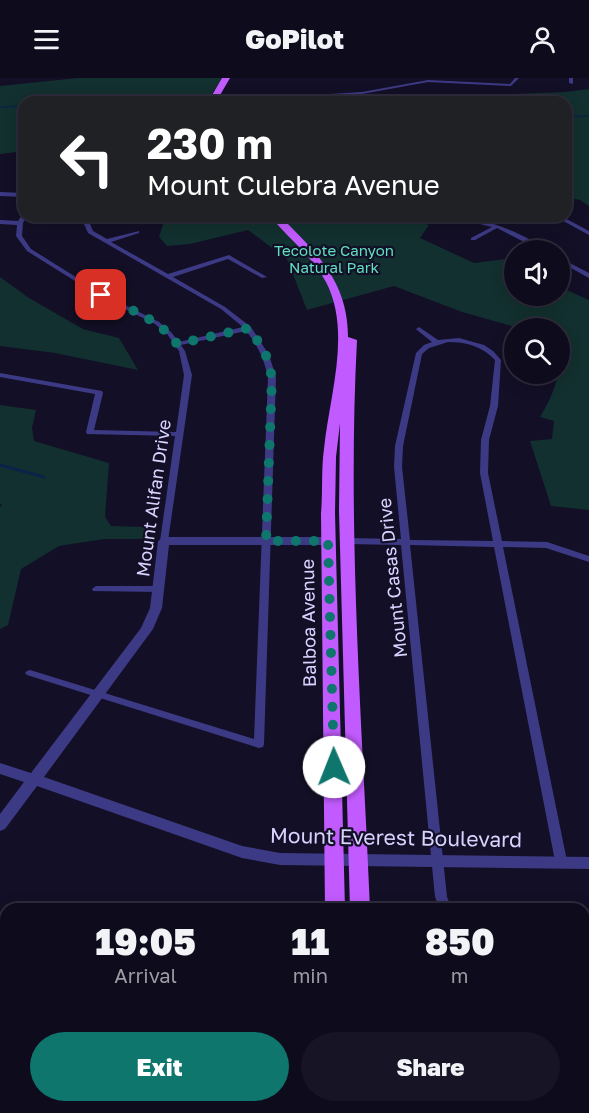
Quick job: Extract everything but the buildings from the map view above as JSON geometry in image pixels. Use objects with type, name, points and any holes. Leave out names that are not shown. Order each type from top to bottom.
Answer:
[{"type":"main road","points":[[216,96],[226,78]]},
{"type":"main road","points":[[222,96],[233,81]]},
{"type":"main road","points":[[281,222],[316,258],[333,287],[342,312],[330,449],[328,513],[341,547]]},
{"type":"main road","name":"Balboa Avenue","points":[[291,222],[324,256],[342,284],[351,312],[341,547],[335,903]]},
{"type":"main road","name":"Balboa Avenue","points":[[341,547],[360,903]]},
{"type":"street","points":[[330,94],[362,93],[417,82],[511,85],[517,78]]},
{"type":"street","points":[[465,90],[466,83]]},
{"type":"street","points":[[0,194],[18,195]]},
{"type":"street","points":[[0,222],[18,220]]},
{"type":"street","name":"Mount Alifan Drive","points":[[0,825],[147,629],[156,608],[188,375],[177,344],[169,333],[157,323],[101,295],[29,250],[18,236],[21,222]]},
{"type":"street","points":[[30,673],[259,744],[272,377],[265,352],[249,328],[223,308],[90,232],[88,222]]},
{"type":"street","points":[[479,222],[497,226],[524,240]]},
{"type":"street","points":[[568,222],[589,233]]},
{"type":"street","points":[[473,239],[497,226]]},
{"type":"street","points":[[107,242],[137,232]]},
{"type":"street","points":[[168,276],[229,257],[264,277]]},
{"type":"street","points":[[570,266],[589,276]]},
{"type":"street","points":[[177,344],[249,328]]},
{"type":"street","points":[[419,329],[436,342],[454,340],[474,344],[494,355],[498,360],[494,406],[484,440],[484,473],[561,861]]},
{"type":"street","name":"Mount Casas Drive","points":[[436,342],[424,347],[419,353],[399,446],[398,467],[404,543],[441,897],[444,903]]},
{"type":"street","points":[[0,375],[99,393],[90,432],[180,434]]},
{"type":"street","points":[[164,541],[266,541],[341,547],[404,543],[499,542],[548,545],[589,559]]},
{"type":"street","points":[[96,589],[158,589]]},
{"type":"street","name":"Mount Everest Boulevard","points":[[0,768],[242,852],[280,859],[589,863]]},
{"type":"green space","points":[[78,78],[222,78],[211,95],[214,96],[18,96],[18,152],[0,154],[0,86]]},
{"type":"green space","points":[[589,89],[589,206],[572,198],[572,96],[467,96]]},
{"type":"green space","name":"Tecolote Canyon Natural Park","points":[[164,222],[419,222],[429,225],[420,238],[474,263],[504,259],[504,306],[570,306],[570,291],[589,300],[589,510],[551,506],[530,441],[552,439],[554,421],[540,417],[556,384],[570,384],[570,318],[504,318],[504,324],[462,312],[394,286],[307,310],[287,259],[248,230],[190,244],[167,246],[159,237]]},
{"type":"green space","points":[[0,277],[29,298],[83,329],[119,338],[138,370],[55,353],[0,346]]},
{"type":"green space","points":[[0,405],[36,410],[32,428],[34,441],[109,463],[105,517],[111,526],[146,527],[144,539],[104,539],[59,546],[21,569],[8,625],[0,629],[0,507],[2,505],[0,504]]},
{"type":"waterway","points":[[0,107],[18,106]]},
{"type":"waterway","points":[[572,117],[589,116]]},
{"type":"waterway","points":[[0,465],[44,477]]},
{"type":"route","points":[[101,295],[157,323],[177,344],[249,328],[265,352],[272,377],[266,541],[328,541],[334,767]]}]
